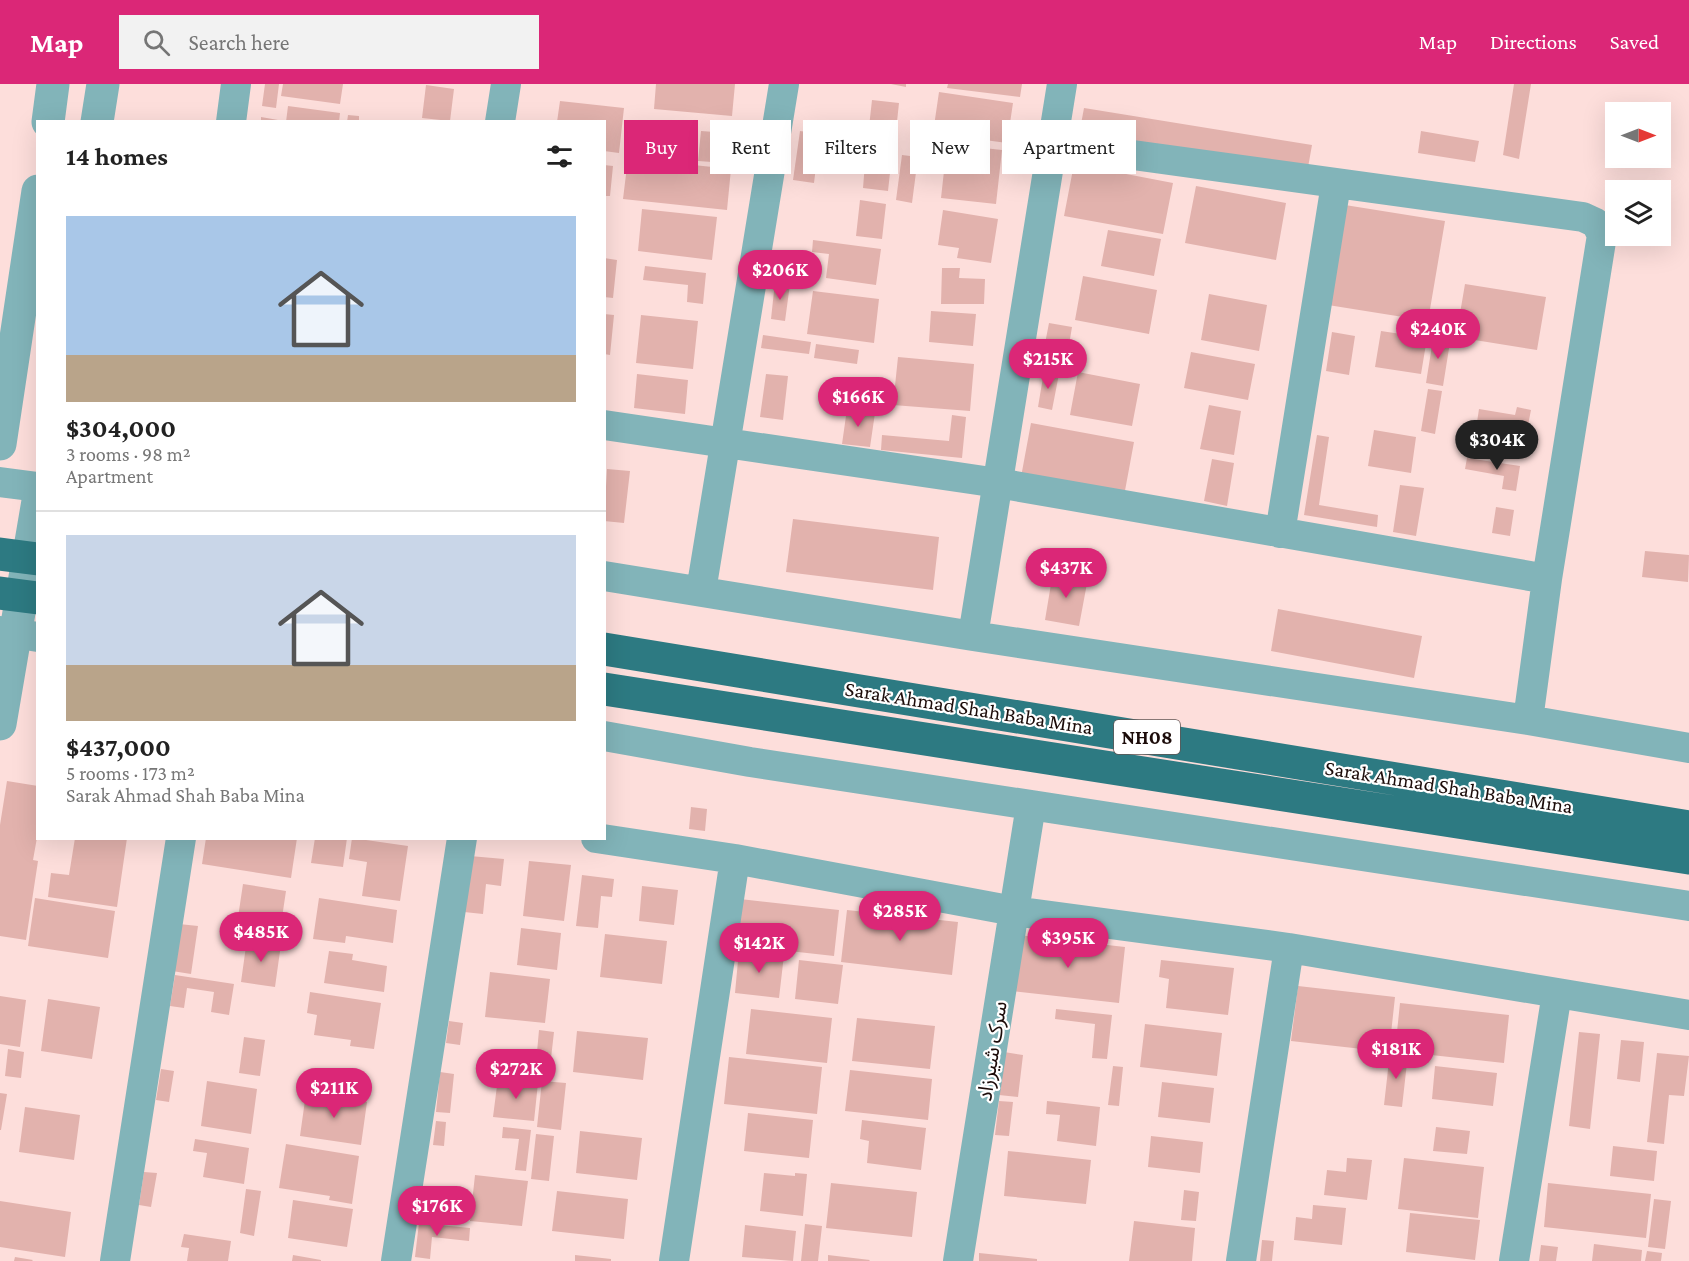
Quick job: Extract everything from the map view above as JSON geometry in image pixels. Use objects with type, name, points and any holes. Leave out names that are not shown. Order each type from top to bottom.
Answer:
[{"type":"highway","name":"Sarak Ahmad Shah Baba Mina","points":[[606,649],[1689,827]]},
{"type":"highway","name":"NH08","points":[[606,688],[1689,858]]},
{"type":"street","points":[[48,120],[53,84]]},
{"type":"street","points":[[97,120],[103,84]]},
{"type":"street","points":[[231,120],[236,84]]},
{"type":"street","points":[[500,120],[506,84]]},
{"type":"street","points":[[701,591],[784,84]]},
{"type":"street","points":[[1057,120],[1062,84]]},
{"type":"street","points":[[1136,156],[1582,217],[1596,223],[1602,235],[1547,579],[1528,720]]},
{"type":"street","points":[[973,636],[1048,174]]},
{"type":"street","points":[[1280,533],[1336,184]]},
{"type":"street","points":[[0,444],[36,204]]},
{"type":"street","points":[[606,424],[725,444],[998,483],[1547,579]]},
{"type":"street","points":[[0,482],[36,487]]},
{"type":"street","points":[[0,723],[17,634],[22,557],[36,508]]},
{"type":"street","points":[[606,576],[973,636],[1528,720],[1689,748]]},
{"type":"street","points":[[606,736],[750,762],[1689,906]]},
{"type":"street","name":"سرک شیرزاد","points":[[958,1261],[1031,805]]},
{"type":"street","points":[[115,1261],[181,840]]},
{"type":"street","points":[[396,1261],[462,840]]},
{"type":"street","points":[[606,840],[735,859],[1014,911],[1289,948],[1689,1015]]},
{"type":"street","points":[[674,1261],[735,859]]},
{"type":"street","points":[[1241,1261],[1289,948]]},
{"type":"street","points":[[1514,1261],[1557,993]]},
{"type":"building","points":[[265,84],[279,84],[276,108],[262,106]]},
{"type":"building","points":[[283,84],[343,84],[340,104],[281,96]]},
{"type":"building","points":[[656,84],[735,84],[732,116],[654,109]]},
{"type":"building","points":[[948,84],[1022,84],[1020,97],[947,88]]},
{"type":"building","points":[[1514,84],[1531,84],[1519,159],[1503,155]]},
{"type":"building","points":[[426,85],[454,89],[450,120],[422,118]]},
{"type":"building","points":[[939,92],[1013,103],[1010,120],[1002,120],[1002,142],[990,141],[990,120],[935,120]]},
{"type":"building","points":[[872,100],[899,103],[897,120],[870,120]]},
{"type":"building","points":[[560,101],[624,108],[619,153],[606,151],[606,120],[557,120]]},
{"type":"building","points":[[288,106],[340,113],[339,120],[286,120]]},
{"type":"building","points":[[1084,108],[1312,145],[1307,173],[1136,144],[1136,120],[1082,120]]},
{"type":"building","points":[[348,115],[359,116],[359,120],[347,120]]},
{"type":"building","points":[[261,117],[278,120],[261,120]]},
{"type":"building","points":[[701,131],[710,132],[710,162],[698,161]]},
{"type":"building","points":[[800,131],[803,131],[803,174],[815,174],[814,183],[793,180]]},
{"type":"building","points":[[1421,131],[1479,141],[1475,162],[1418,153]]},
{"type":"building","points":[[990,149],[1002,150],[996,204],[941,198],[944,174],[990,174]]},
{"type":"building","points":[[902,155],[910,156],[910,174],[916,174],[912,203],[896,200]]},
{"type":"building","points":[[606,165],[613,166],[610,196],[606,196]]},
{"type":"building","points":[[698,165],[710,167],[710,174],[731,174],[727,210],[623,199],[626,174],[698,174]]},
{"type":"building","points":[[864,174],[890,174],[888,191],[863,188]]},
{"type":"building","points":[[1072,174],[1126,174],[1173,183],[1163,234],[1064,216]]},
{"type":"building","points":[[1196,186],[1286,203],[1276,260],[1185,243]]},
{"type":"building","points":[[860,200],[886,204],[882,239],[856,236]]},
{"type":"building","points":[[1345,205],[1445,221],[1428,321],[1328,305]]},
{"type":"building","points":[[642,209],[717,217],[712,260],[638,251]]},
{"type":"building","points":[[943,210],[998,219],[991,263],[957,258],[959,248],[938,245]]},
{"type":"building","points":[[1108,230],[1161,239],[1154,276],[1101,266]]},
{"type":"building","points":[[813,240],[881,249],[876,285],[826,278],[829,254],[812,252]]},
{"type":"building","points":[[606,258],[617,260],[613,298],[606,297]]},
{"type":"building","points":[[645,266],[706,273],[703,304],[687,302],[688,285],[643,280]]},
{"type":"building","points":[[942,268],[960,268],[959,278],[985,279],[984,304],[941,304]]},
{"type":"building","points":[[1083,276],[1157,290],[1149,334],[1075,320]]},
{"type":"building","points":[[775,282],[790,284],[785,321],[771,319]]},
{"type":"building","points":[[1465,284],[1546,297],[1537,350],[1456,337]]},
{"type":"building","points":[[813,291],[879,299],[874,343],[807,334]]},
{"type":"building","points":[[1209,294],[1267,305],[1259,351],[1201,340]]},
{"type":"building","points":[[931,311],[976,314],[973,346],[929,342]]},
{"type":"building","points":[[606,314],[614,315],[610,355],[606,354]]},
{"type":"building","points":[[641,315],[698,321],[693,369],[636,363]]},
{"type":"building","points":[[1049,323],[1072,327],[1066,363],[1042,359]]},
{"type":"building","points":[[1381,331],[1427,338],[1421,374],[1375,367]]},
{"type":"building","points":[[1332,332],[1355,336],[1349,375],[1326,371]]},
{"type":"building","points":[[1434,333],[1451,336],[1443,386],[1426,383]]},
{"type":"building","points":[[763,335],[811,342],[809,354],[761,348]]},
{"type":"building","points":[[816,344],[859,350],[857,364],[814,358]]},
{"type":"building","points":[[1191,352],[1255,364],[1248,400],[1184,388]]},
{"type":"building","points":[[898,357],[974,364],[970,411],[893,405]]},
{"type":"building","points":[[1044,371],[1059,374],[1052,410],[1038,407]]},
{"type":"building","points":[[1078,372],[1140,384],[1132,426],[1070,415]]},
{"type":"building","points":[[637,374],[688,380],[685,414],[634,408]]},
{"type":"building","points":[[766,374],[788,376],[783,420],[760,417]]},
{"type":"building","points":[[1428,389],[1442,391],[1435,434],[1421,431]]},
{"type":"building","points":[[1209,405],[1241,411],[1234,455],[1200,449]]},
{"type":"building","points":[[1517,407],[1531,410],[1527,430],[1477,422],[1479,409],[1515,415]]},
{"type":"building","points":[[847,409],[875,413],[870,447],[842,444]]},
{"type":"building","points":[[952,415],[966,417],[962,458],[881,450],[882,435],[949,441]]},
{"type":"building","points":[[1031,423],[1134,442],[1124,496],[1021,477]]},
{"type":"building","points":[[1374,430],[1416,437],[1411,473],[1368,466]]},
{"type":"building","points":[[1317,435],[1329,437],[1319,505],[1378,515],[1377,527],[1304,515]]},
{"type":"building","points":[[1467,458],[1520,466],[1516,491],[1502,489],[1504,476],[1465,469]]},
{"type":"building","points":[[1212,459],[1234,463],[1227,506],[1204,501]]},
{"type":"building","points":[[607,469],[630,471],[624,523],[606,521]]},
{"type":"building","points":[[1400,485],[1424,488],[1416,536],[1393,532]]},
{"type":"building","points":[[1496,507],[1514,510],[1510,536],[1492,533]]},
{"type":"building","points":[[793,519],[939,537],[933,590],[786,572]]},
{"type":"building","points":[[1645,551],[1689,555],[1688,582],[1642,577]]},
{"type":"building","points":[[1053,572],[1088,578],[1079,626],[1045,620]]},
{"type":"building","points":[[1278,609],[1422,636],[1414,678],[1271,651]]},
{"type":"building","points":[[7,781],[36,786],[37,840],[33,860],[38,861],[26,940],[0,936],[0,825]]},
{"type":"building","points":[[691,807],[707,809],[705,831],[689,829]]},
{"type":"building","points":[[75,840],[127,840],[117,907],[48,897],[51,873],[69,875]]},
{"type":"building","points":[[206,840],[297,840],[291,878],[202,864]]},
{"type":"building","points":[[315,840],[347,840],[343,867],[311,863]]},
{"type":"building","points":[[352,840],[408,846],[400,901],[362,896],[367,862],[349,859]]},
{"type":"building","points":[[470,856],[504,859],[501,886],[486,884],[483,914],[464,912]]},
{"type":"building","points":[[529,861],[571,865],[564,921],[523,916]]},
{"type":"building","points":[[582,875],[614,879],[612,897],[601,896],[598,928],[576,926]]},
{"type":"building","points":[[243,884],[286,891],[280,931],[237,924]]},
{"type":"building","points":[[642,886],[678,890],[674,925],[639,921]]},
{"type":"building","points":[[35,898],[115,911],[108,958],[28,946]]},
{"type":"building","points":[[319,898],[397,910],[393,943],[346,936],[345,943],[313,939]]},
{"type":"building","points":[[740,899],[839,910],[834,956],[735,945]]},
{"type":"building","points":[[847,910],[958,922],[952,975],[841,962]]},
{"type":"building","points":[[179,924],[198,926],[191,974],[172,971]]},
{"type":"building","points":[[521,928],[561,933],[557,970],[517,965]]},
{"type":"building","points":[[605,934],[667,941],[662,984],[600,977]]},
{"type":"building","points":[[1018,935],[1125,947],[1119,1003],[1012,991]]},
{"type":"building","points":[[247,939],[281,944],[275,987],[241,982]]},
{"type":"building","points":[[739,950],[784,955],[779,998],[735,993]]},
{"type":"building","points":[[329,951],[353,954],[352,960],[387,966],[384,992],[324,983]]},
{"type":"building","points":[[799,960],[843,965],[838,1004],[795,999]]},
{"type":"building","points":[[1161,960],[1234,968],[1228,1015],[1166,1008],[1169,979],[1159,977]]},
{"type":"building","points":[[490,972],[550,979],[545,1023],[485,1017]]},
{"type":"building","points":[[175,975],[234,984],[229,1015],[211,1012],[214,992],[187,988],[184,1008],[170,1006]]},
{"type":"building","points":[[1298,986],[1395,997],[1389,1052],[1291,1041]]},
{"type":"building","points":[[310,992],[381,1003],[374,1049],[350,1046],[351,1040],[314,1035],[317,1015],[307,1013]]},
{"type":"building","points":[[0,996],[26,1000],[20,1047],[0,1044]]},
{"type":"building","points":[[48,999],[100,1007],[92,1059],[41,1051]]},
{"type":"building","points":[[1400,1003],[1509,1015],[1504,1063],[1395,1051]]},
{"type":"building","points":[[751,1009],[832,1018],[827,1063],[746,1054]]},
{"type":"building","points":[[1056,1009],[1112,1015],[1107,1059],[1092,1058],[1095,1024],[1055,1019]]},
{"type":"building","points":[[857,1018],[935,1026],[930,1069],[852,1061]]},
{"type":"building","points":[[449,1021],[463,1023],[460,1045],[446,1043]]},
{"type":"building","points":[[1145,1024],[1222,1033],[1217,1076],[1140,1067]]},
{"type":"building","points":[[539,1030],[554,1032],[549,1076],[535,1074]]},
{"type":"building","points":[[577,1031],[648,1038],[643,1080],[573,1072]]},
{"type":"building","points":[[1579,1032],[1600,1034],[1590,1129],[1569,1126]]},
{"type":"building","points":[[244,1037],[265,1040],[260,1076],[239,1073]]},
{"type":"building","points":[[1621,1040],[1644,1042],[1640,1082],[1617,1079]]},
{"type":"building","points":[[8,1049],[24,1052],[21,1078],[5,1076]]},
{"type":"building","points":[[1004,1052],[1023,1055],[1018,1097],[999,1095]]},
{"type":"building","points":[[1390,1052],[1408,1054],[1402,1107],[1384,1105]]},
{"type":"building","points":[[1657,1053],[1689,1056],[1684,1096],[1669,1095],[1664,1144],[1647,1142]]},
{"type":"building","points":[[729,1057],[822,1067],[817,1114],[724,1104]]},
{"type":"building","points":[[1113,1066],[1123,1067],[1119,1106],[1108,1105]]},
{"type":"building","points":[[1435,1066],[1497,1073],[1493,1106],[1432,1099]]},
{"type":"building","points":[[161,1069],[174,1071],[169,1102],[156,1100]]},
{"type":"building","points":[[850,1070],[932,1079],[928,1120],[845,1111]]},
{"type":"building","points":[[440,1072],[454,1074],[450,1113],[436,1112]]},
{"type":"building","points":[[498,1078],[538,1083],[534,1121],[493,1117]]},
{"type":"building","points":[[207,1081],[257,1089],[251,1134],[201,1126]]},
{"type":"building","points":[[542,1081],[566,1083],[561,1130],[537,1127]]},
{"type":"building","points":[[1162,1082],[1214,1088],[1210,1123],[1158,1117]]},
{"type":"building","points":[[0,1093],[7,1094],[1,1130],[0,1130]]},
{"type":"building","points":[[306,1093],[367,1102],[361,1145],[300,1136]]},
{"type":"building","points":[[999,1101],[1013,1102],[1009,1136],[995,1135]]},
{"type":"building","points":[[1047,1101],[1100,1107],[1096,1146],[1057,1141],[1060,1115],[1046,1114]]},
{"type":"building","points":[[25,1107],[80,1115],[74,1160],[19,1152]]},
{"type":"building","points":[[748,1113],[813,1120],[809,1158],[744,1151]]},
{"type":"building","points":[[862,1120],[926,1128],[921,1170],[867,1163],[869,1141],[860,1139]]},
{"type":"building","points":[[436,1121],[446,1122],[444,1146],[433,1145]]},
{"type":"building","points":[[503,1127],[531,1130],[526,1171],[515,1170],[519,1139],[502,1138]]},
{"type":"building","points":[[1436,1127],[1470,1131],[1467,1154],[1433,1151]]},
{"type":"building","points":[[580,1131],[642,1138],[637,1180],[576,1173]]},
{"type":"building","points":[[536,1134],[554,1136],[549,1181],[531,1179]]},
{"type":"building","points":[[1151,1136],[1203,1142],[1200,1173],[1148,1167]]},
{"type":"building","points":[[195,1139],[249,1148],[244,1184],[203,1177],[207,1153],[193,1151]]},
{"type":"building","points":[[286,1144],[359,1156],[352,1204],[329,1200],[330,1196],[279,1188]]},
{"type":"building","points":[[1613,1146],[1657,1151],[1654,1181],[1610,1176]]},
{"type":"building","points":[[1008,1151],[1091,1160],[1086,1204],[1004,1196]]},
{"type":"building","points":[[1347,1158],[1372,1160],[1367,1200],[1324,1195],[1327,1170],[1346,1172]]},
{"type":"building","points":[[1404,1158],[1484,1167],[1478,1218],[1398,1209]]},
{"type":"building","points":[[144,1172],[157,1173],[151,1207],[139,1205]]},
{"type":"building","points":[[764,1173],[795,1176],[795,1173],[807,1174],[803,1216],[760,1211]]},
{"type":"building","points":[[475,1175],[528,1181],[522,1226],[470,1221]]},
{"type":"building","points":[[831,1183],[917,1192],[912,1237],[826,1228]]},
{"type":"building","points":[[1548,1183],[1651,1194],[1646,1238],[1544,1227]]},
{"type":"building","points":[[246,1189],[261,1191],[254,1236],[240,1233]]},
{"type":"building","points":[[1184,1190],[1199,1192],[1196,1221],[1181,1220]]},
{"type":"building","points":[[557,1191],[628,1199],[624,1239],[552,1231]]},
{"type":"building","points":[[1654,1199],[1671,1201],[1665,1249],[1648,1247]]},
{"type":"building","points":[[293,1200],[353,1209],[347,1247],[288,1238]]},
{"type":"building","points":[[0,1201],[71,1212],[65,1257],[0,1247]]},
{"type":"building","points":[[1313,1205],[1346,1208],[1342,1245],[1294,1240],[1296,1217],[1312,1219]]},
{"type":"building","points":[[1410,1213],[1480,1220],[1475,1260],[1406,1252]]},
{"type":"building","points":[[1134,1221],[1195,1228],[1192,1261],[1129,1261]]},
{"type":"building","points":[[419,1223],[470,1228],[469,1241],[432,1237],[430,1259],[415,1257]]},
{"type":"building","points":[[805,1224],[822,1226],[818,1261],[801,1261]]},
{"type":"building","points":[[745,1225],[796,1231],[793,1261],[742,1257]]},
{"type":"building","points":[[184,1234],[231,1241],[228,1261],[187,1261],[189,1248],[181,1247]]},
{"type":"building","points":[[1262,1240],[1274,1241],[1272,1261],[1260,1261]]},
{"type":"building","points":[[1594,1244],[1642,1250],[1641,1261],[1592,1261]]},
{"type":"building","points":[[1541,1245],[1558,1247],[1556,1261],[1539,1261]]},
{"type":"building","points":[[1647,1251],[1662,1253],[1661,1261],[1645,1261]]},
{"type":"building","points":[[979,1253],[1037,1259],[1037,1261],[979,1261]]},
{"type":"building","points":[[293,1255],[321,1260],[321,1261],[292,1261]]},
{"type":"building","points":[[575,1255],[611,1259],[611,1261],[575,1261]]},
{"type":"building","points":[[828,1255],[870,1260],[828,1261]]},
{"type":"building","points":[[15,1257],[33,1260],[14,1261]]}]
